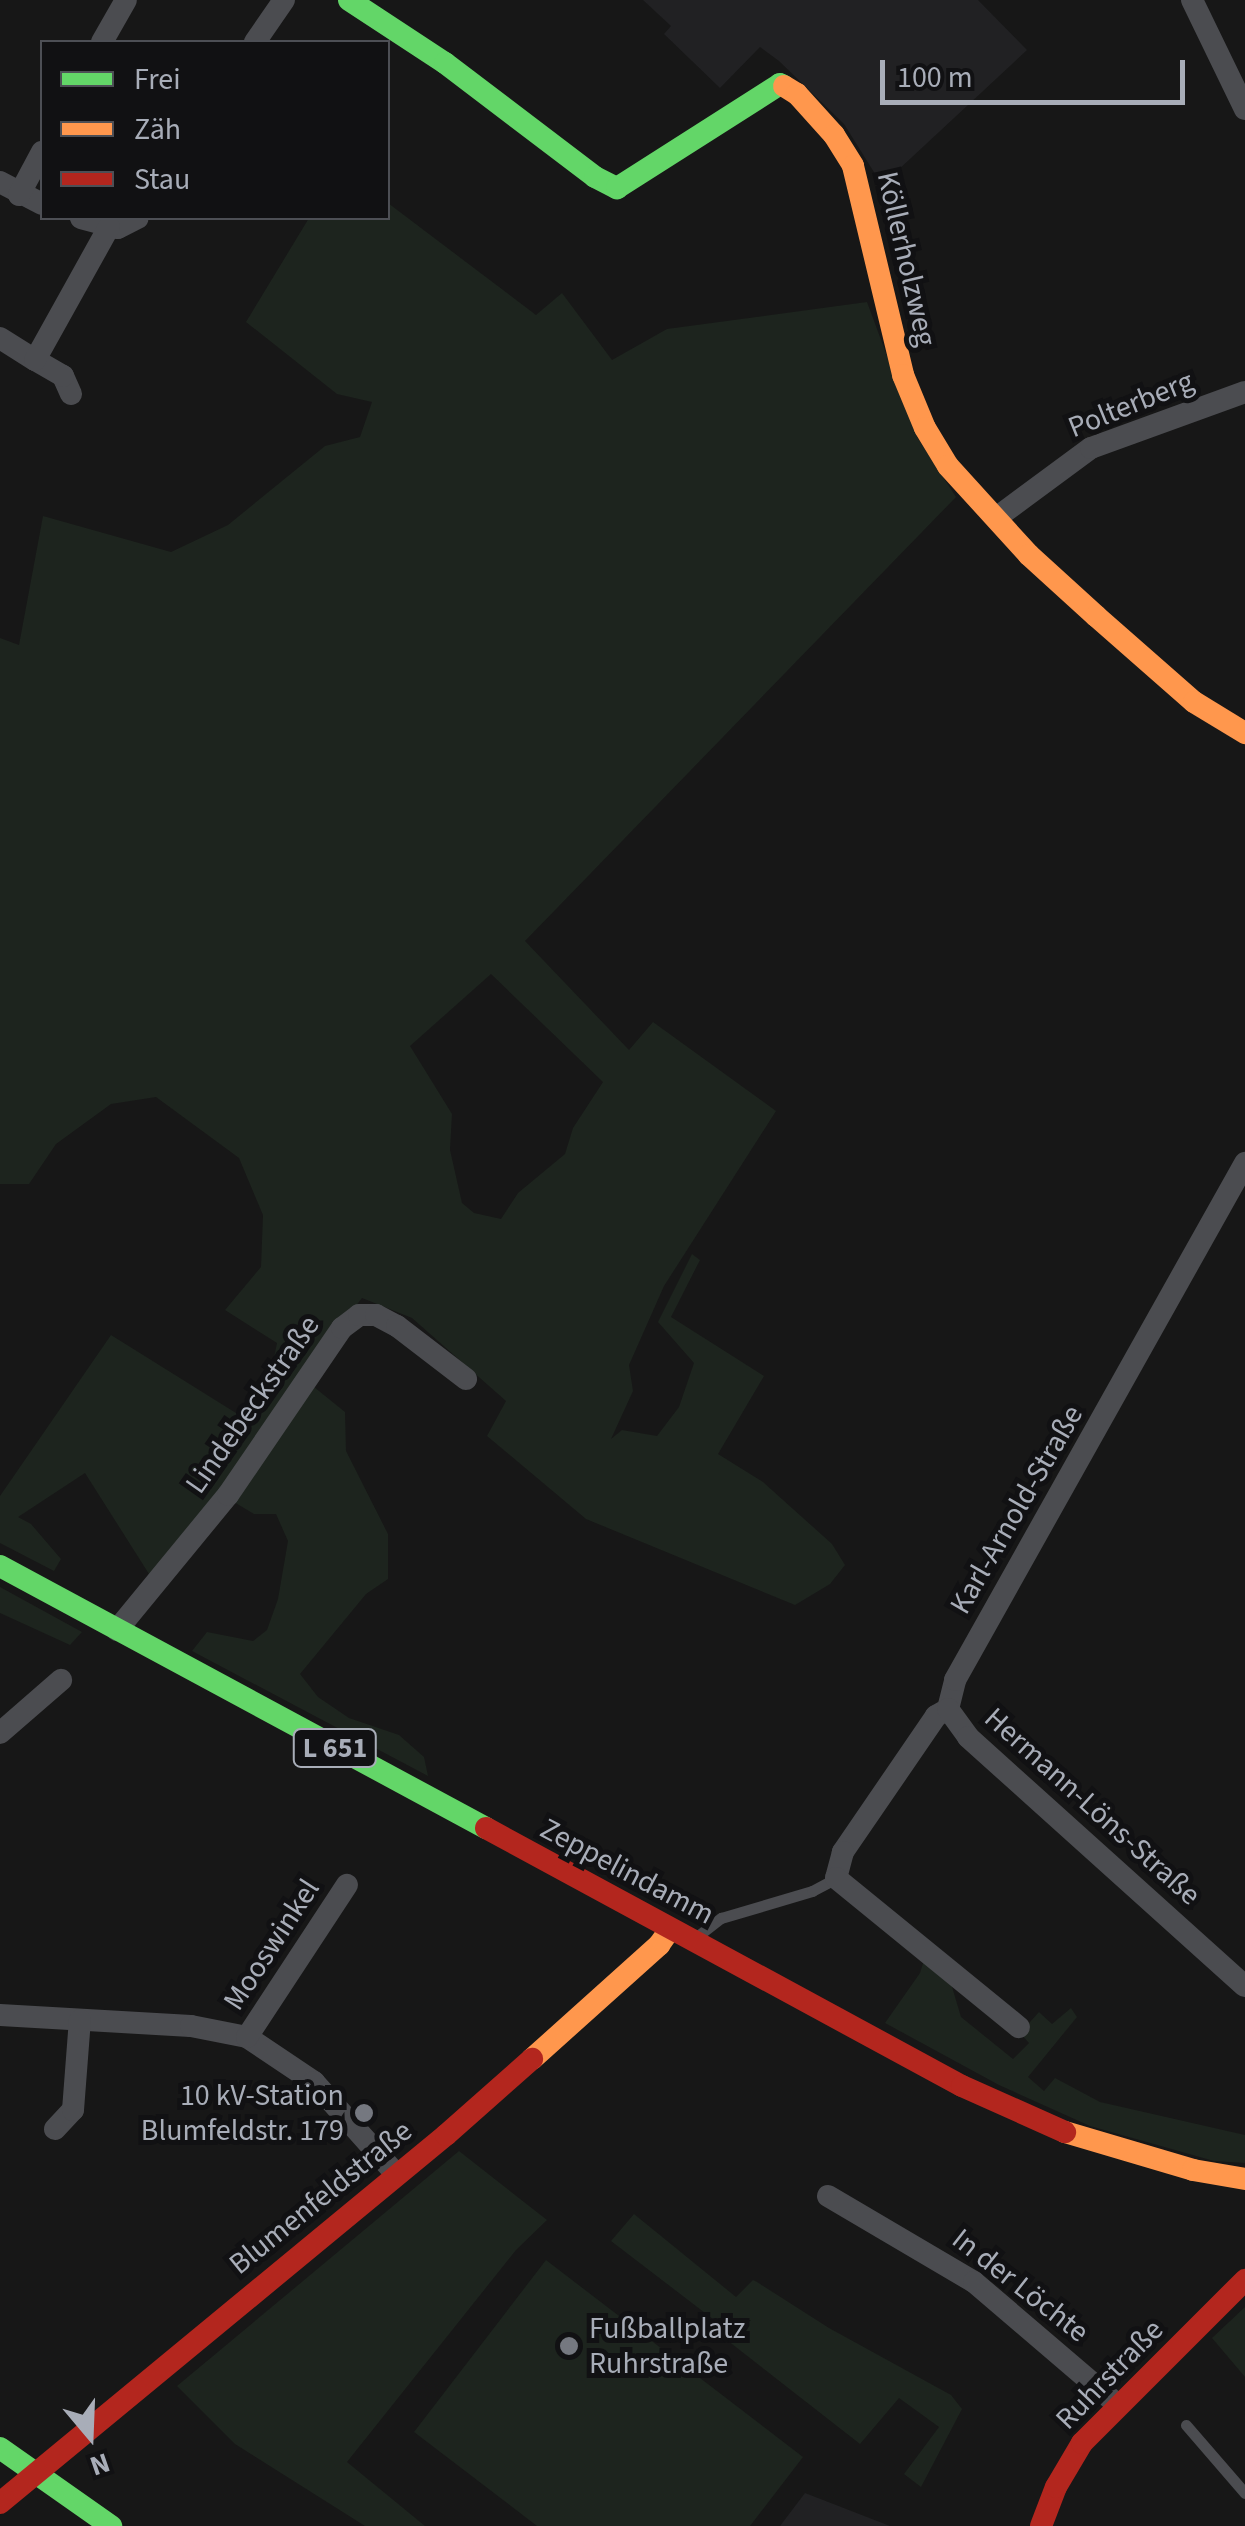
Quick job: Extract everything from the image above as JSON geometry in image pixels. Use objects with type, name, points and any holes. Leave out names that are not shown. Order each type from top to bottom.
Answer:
[{"type":"street","points":[[103,40],[126,0]]},
{"type":"street","points":[[256,40],[284,0]]},
{"type":"street","name":"Köllerholzweg","points":[[349,0],[446,63],[615,187],[780,84],[797,94],[834,135],[855,171],[894,346],[914,406],[948,466],[1029,555],[1194,702],[1245,732]]},
{"type":"street","points":[[1192,0],[1245,109]]},
{"type":"street","points":[[40,154],[10,189],[40,203]]},
{"type":"street","points":[[87,220],[110,227],[124,227],[135,220]]},
{"type":"street","points":[[35,360],[110,227]]},
{"type":"street","points":[[0,338],[63,376],[71,394]]},
{"type":"street","name":"Polterberg","points":[[996,518],[1091,448],[1245,392]]},
{"type":"street","name":"Karl-Arnold-Straße","points":[[836,1878],[843,1852],[936,1716],[948,1710],[954,1680],[1245,1163]]},
{"type":"street","name":"Lindebeckstraße","points":[[118,1630],[228,1496],[342,1328],[360,1315],[376,1315],[397,1326],[466,1379]]},
{"type":"street","name":"Zeppelindamm","points":[[0,1566],[962,2086],[1053,2128],[1245,2179]]},
{"type":"street","points":[[0,1732],[61,1680]]},
{"type":"street","name":"Hermann-Löns-Straße","points":[[948,1710],[968,1737],[1245,1986]]},
{"type":"street","points":[[836,1878],[1019,2027]]},
{"type":"street","name":"Mooswinkel","points":[[247,2037],[347,1885]]},
{"type":"street","name":"Blumenfeldstraße","points":[[0,2503],[395,2172],[446,2136],[670,1929]]},
{"type":"street","name":"Mooswinkel","points":[[0,2016],[191,2026],[247,2037],[314,2082],[395,2172]]},
{"type":"street","points":[[54,2129],[73,2110],[80,2020]]},
{"type":"street","points":[[1219,2175],[1245,2193]]},
{"type":"street","name":"In der Löchte","points":[[828,2196],[974,2282],[1117,2404]]},
{"type":"street","name":"Ruhrstraße","points":[[1040,2526],[1082,2444],[1117,2404],[1245,2280]]},
{"type":"street","points":[[0,2448],[111,2526]]},
{"type":"lane","points":[[692,1941],[720,1918],[812,1891],[836,1878]]},
{"type":"lane","points":[[1186,2426],[1245,2494]]},
{"type":"shaded area","points":[[643,0],[978,0],[1027,50],[882,185],[844,124],[779,61],[760,47],[720,88],[664,34],[671,26]]},
{"type":"shaded area","points":[[390,205],[536,315],[562,293],[612,360],[667,329],[867,302],[917,437],[956,497],[525,941],[629,1050],[653,1022],[776,1111],[664,1286],[629,1365],[633,1391],[611,1439],[622,1430],[657,1436],[679,1407],[694,1363],[658,1322],[692,1254],[700,1260],[671,1317],[764,1376],[718,1454],[763,1482],[832,1544],[845,1565],[830,1584],[795,1605],[586,1519],[487,1436],[506,1401],[412,1318],[362,1298],[311,1364],[314,1387],[345,1412],[346,1451],[388,1534],[388,1579],[366,1594],[300,1674],[318,1697],[349,1718],[399,1735],[424,1757],[428,1776],[192,1651],[207,1632],[253,1641],[267,1630],[278,1599],[288,1541],[276,1514],[254,1514],[234,1502],[149,1574],[85,1473],[18,1517],[31,1524],[61,1559],[54,1571],[0,1543],[0,1496],[111,1335],[244,1418],[270,1377],[277,1343],[225,1310],[261,1267],[263,1215],[239,1158],[156,1097],[111,1104],[56,1144],[29,1184],[0,1184],[0,638],[19,645],[43,516],[171,552],[228,525],[325,446],[360,437],[372,402],[337,394],[246,322],[308,220],[390,220]],"holes":[[[491,974],[603,1082],[573,1128],[565,1154],[518,1193],[501,1219],[474,1213],[462,1203],[450,1150],[452,1114],[410,1046]]]},
{"type":"shaded area","points":[[0,1587],[82,1632],[70,1645],[0,1613]]},
{"type":"shaded area","points":[[925,1957],[950,1980],[961,2017],[1013,2059],[1029,2043],[1020,2033],[1039,2012],[1052,2024],[1071,2008],[1077,2017],[1028,2077],[1044,2091],[1055,2078],[1100,2102],[1245,2135],[1245,2163],[1214,2161],[1090,2126],[999,2085],[885,2023],[920,1973]]},
{"type":"shaded area","points":[[459,2151],[547,2220],[516,2250],[347,2462],[425,2526],[365,2526],[235,2444],[177,2386]]},
{"type":"shaded area","points":[[634,2214],[736,2297],[753,2280],[829,2328],[951,2395],[962,2409],[921,2487],[904,2474],[939,2427],[899,2398],[860,2444],[718,2333],[722,2326],[611,2241]]},
{"type":"shaded area","name":"Fußballplatz Ruhrstraße","points":[[546,2260],[803,2457],[750,2526],[537,2526],[414,2432]]},
{"type":"shaded area","points":[[1245,2307],[1245,2377],[1212,2338]]},
{"type":"shaded area","points":[[805,2493],[890,2526],[780,2526]]},
{"type":"traffic: fast","points":[[349,0],[445,63],[595,177],[617,188],[780,84],[784,86]]},
{"type":"traffic: fast","points":[[0,1566],[486,1828]]},
{"type":"traffic: fast","points":[[0,2448],[111,2526]]},
{"type":"traffic: slow","points":[[784,86],[797,94],[834,135],[853,166],[903,375],[925,428],[948,466],[1029,555],[1096,616],[1194,702],[1245,733]]},
{"type":"traffic: slow","points":[[532,2059],[659,1945],[670,1929]]},
{"type":"traffic: slow","points":[[1065,2132],[1193,2170],[1245,2179]]},
{"type":"traffic: jam","points":[[486,1828],[962,2086],[1065,2132]]},
{"type":"traffic: jam","points":[[0,2503],[446,2135],[532,2059]]},
{"type":"traffic: jam","points":[[1041,2526],[1056,2487],[1082,2443],[1245,2280]]},
{"type":"place","name":"10 kV-Station Blumfeldstr. 179","points":[[364,2113]]},
{"type":"place","name":"Fußballplatz Ruhrstraße","points":[[569,2346]]}]
